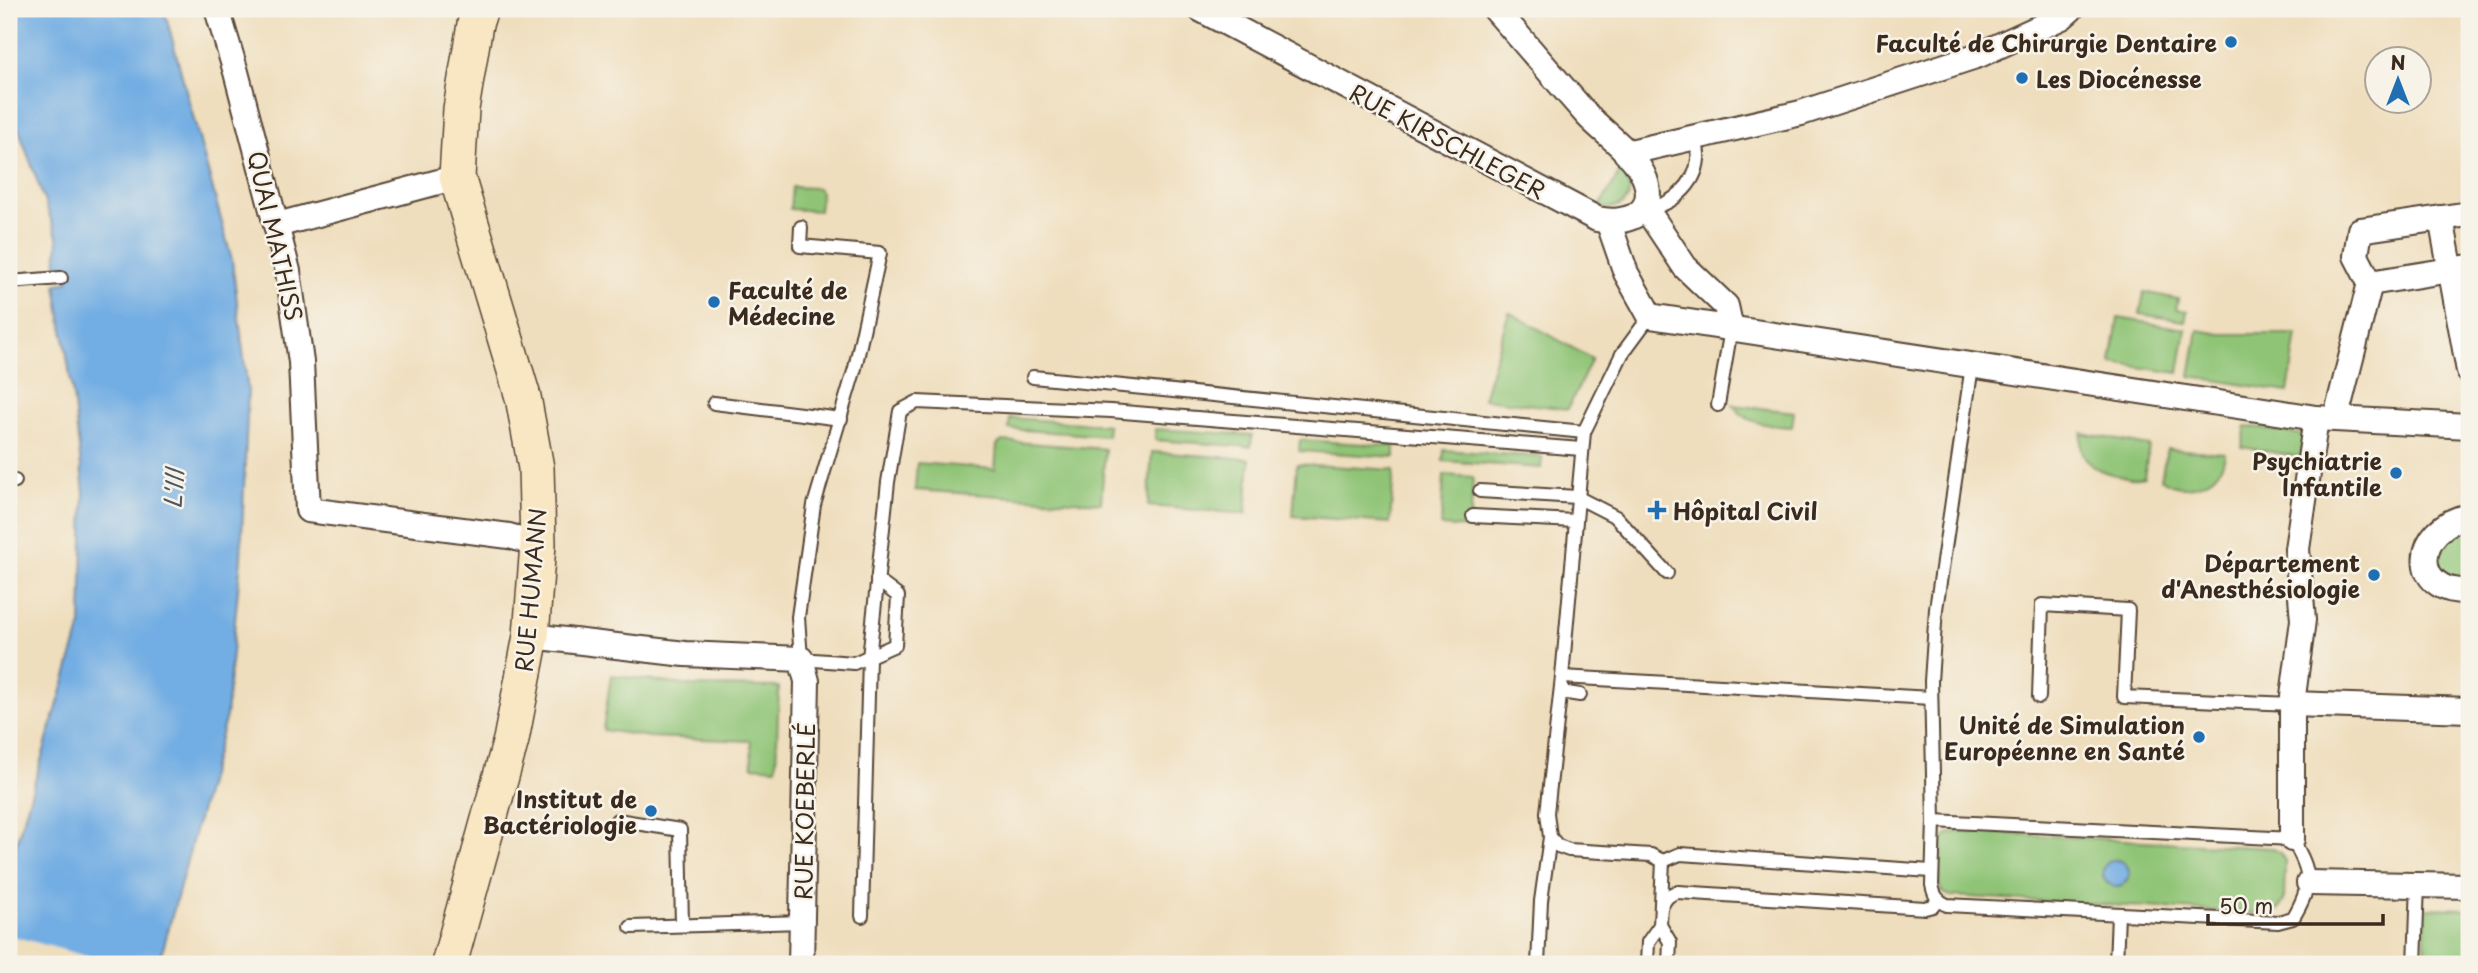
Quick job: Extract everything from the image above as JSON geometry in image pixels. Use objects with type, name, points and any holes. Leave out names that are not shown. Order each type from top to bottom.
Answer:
[{"type":"street","name":"QUAI MATHISS","points":[[217,9],[289,271],[299,340],[308,510],[509,537],[538,544]]},
{"type":"street","name":"RUE HUMANN","points":[[449,964],[512,740],[531,636],[538,544],[536,468],[523,397],[457,177],[461,108],[480,9]]},
{"type":"street","name":"RUE KIRSCHLEGER","points":[[1200,9],[1586,214],[1608,221]]},
{"type":"street","points":[[1495,9],[1590,117],[1626,153],[1645,179],[1645,207],[1685,267],[1726,306],[1731,329]]},
{"type":"street","points":[[1626,153],[1801,113],[1979,55],[2064,11]]},
{"type":"street","points":[[277,225],[457,177]]},
{"type":"street","points":[[1645,207],[1625,220],[1608,221],[1626,273],[1650,316],[2326,418],[2469,426]]},
{"type":"street","points":[[2292,839],[2292,704],[2304,620],[2297,549],[2326,418],[2370,283],[2356,256],[2360,230],[2469,214]]},
{"type":"street","points":[[2441,218],[2460,268],[2469,371]]},
{"type":"street","points":[[2370,283],[2460,268]]},
{"type":"street","points":[[2469,516],[2444,526],[2433,535],[2425,555],[2428,570],[2444,588],[2469,591]]},
{"type":"street","points":[[531,636],[685,654],[802,659]]},
{"type":"street","name":"RUE KOEBERLÉ","points":[[801,964],[807,681],[802,659]]},
{"type":"street","points":[[2292,704],[2469,710]]},
{"type":"street","points":[[2309,883],[2469,886]]},
{"type":"lane","points":[[1645,207],[1665,205],[1675,199],[1682,190],[1699,158],[1695,137]]},
{"type":"lane","points":[[802,227],[800,246],[880,253],[855,368],[814,505],[797,617],[802,659],[854,663],[895,645],[898,596],[877,580]]},
{"type":"lane","points":[[9,282],[61,278]]},
{"type":"lane","points":[[1538,964],[1541,901],[1550,837],[1547,813],[1561,692],[1581,449],[1584,432],[1622,354],[1650,316]]},
{"type":"lane","points":[[1718,405],[1731,329]]},
{"type":"lane","points":[[1934,821],[2292,839],[2304,860],[2309,883],[2293,918],[2278,922],[1947,905],[1934,894],[1931,871],[1934,821],[1931,698],[1936,608],[1972,366]]},
{"type":"lane","points":[[1033,377],[1584,432]]},
{"type":"lane","points":[[1245,422],[1246,399]]},
{"type":"lane","points":[[714,402],[841,419]]},
{"type":"lane","points":[[862,916],[869,658],[888,482],[900,411],[917,402],[1111,411],[1581,449]]},
{"type":"lane","points":[[1480,491],[1577,497],[1616,517],[1667,573]]},
{"type":"lane","points":[[1473,516],[1575,517]]},
{"type":"lane","points":[[2039,697],[2042,605],[2128,610],[2124,697],[2292,704]]},
{"type":"lane","points":[[1562,677],[1931,698]]},
{"type":"lane","points":[[1561,692],[1580,695]]},
{"type":"lane","points":[[617,820],[680,830],[682,926]]},
{"type":"lane","points":[[1550,837],[1558,846],[1569,850],[1651,855],[1663,861],[1680,854],[1931,871]]},
{"type":"lane","points":[[1647,964],[1648,942],[1660,926],[1663,861]]},
{"type":"lane","points":[[2415,964],[2418,884]]},
{"type":"lane","points":[[1661,908],[1671,893],[1678,892],[1925,908],[1933,906],[1938,900]]},
{"type":"lane","points":[[2116,964],[2118,914]]},
{"type":"lane","points":[[631,928],[802,922]]},
{"type":"lane","points":[[1660,926],[1670,942],[1669,964]]},
{"type":"green space","points":[[1621,170],[1629,187],[1627,199],[1617,206],[1599,208]]},
{"type":"green space","points":[[792,187],[818,188],[821,192],[819,211],[790,209]]},
{"type":"green space","points":[[2144,292],[2178,299],[2176,309],[2187,311],[2185,321],[2140,314]]},
{"type":"green space","points":[[1509,312],[1592,359],[1568,409],[1483,399]]},
{"type":"green space","points":[[2118,318],[2186,329],[2179,373],[2111,363]]},
{"type":"green space","points":[[2198,330],[2221,334],[2297,334],[2288,392],[2190,376]]},
{"type":"green space","points":[[1733,405],[1794,412],[1792,427],[1752,421]]},
{"type":"green space","points":[[1010,418],[1108,425],[1107,436],[1009,429]]},
{"type":"green space","points":[[2246,426],[2304,435],[2301,457],[2242,447]]},
{"type":"green space","points":[[1155,429],[1252,435],[1251,447],[1155,440]]},
{"type":"green space","points":[[2082,433],[2149,446],[2144,477],[2126,477],[2094,467],[2084,456]]},
{"type":"green space","points":[[1300,440],[1395,446],[1395,457],[1299,451]]},
{"type":"green space","points":[[1002,441],[1105,449],[1101,503],[915,490],[917,463],[995,469],[997,445]]},
{"type":"green space","points":[[2167,449],[2225,453],[2223,463],[2210,479],[2190,487],[2180,487],[2161,479]]},
{"type":"green space","points":[[1444,450],[1542,457],[1541,468],[1443,461]]},
{"type":"green space","points":[[1152,452],[1250,459],[1246,514],[1148,506]]},
{"type":"green space","points":[[1297,464],[1394,470],[1390,523],[1293,516]]},
{"type":"green space","points":[[1444,475],[1473,477],[1470,528],[1441,526]]},
{"type":"green space","points":[[2469,526],[2469,582],[2446,574],[2437,560],[2444,538],[2453,531]]},
{"type":"green space","points":[[611,675],[692,686],[779,687],[776,768],[752,766],[751,741],[650,737],[603,730]]},
{"type":"green space","points":[[1959,831],[2272,848],[2280,853],[2285,861],[2284,900],[2279,909],[2269,914],[1950,896],[1942,892],[1939,883],[1942,841],[1949,834]],"holes":[[[2114,860],[2127,881],[2120,886],[2107,883],[2103,876],[2104,867]]]},
{"type":"green space","points":[[2426,908],[2469,909],[2469,964],[2426,964]]},
{"type":"water","name":"L'Ill","points":[[9,9],[164,9],[232,260],[248,392],[241,558],[226,716],[159,964],[9,964],[9,868],[81,626],[84,493],[56,285],[68,281],[65,271],[56,272],[58,239],[11,108]]},
{"type":"water","points":[[2116,860],[2125,864],[2129,873],[2125,882],[2116,886],[2107,882],[2103,873],[2107,864]]},
{"type":"pier","points":[[9,935],[115,964],[9,964]]},
{"type":"place","name":"Faculté de Chirurgie Dentaire","points":[[2231,42]]},
{"type":"place","name":"Les Diocénesse","points":[[2022,78]]},
{"type":"place","name":"Faculté de Médecine","points":[[714,302]]},
{"type":"place","name":"Psychiatrie Infantile","points":[[2396,473]]},
{"type":"place","name":"Hôpital Civil","points":[[1657,510]]},
{"type":"place","name":"Département d'Anesthésiologie","points":[[2374,575]]},
{"type":"place","name":"Unité de Simulation Européenne en Santé","points":[[2199,737]]},
{"type":"place","name":"Institut de Bactériologie","points":[[651,811]]}]
